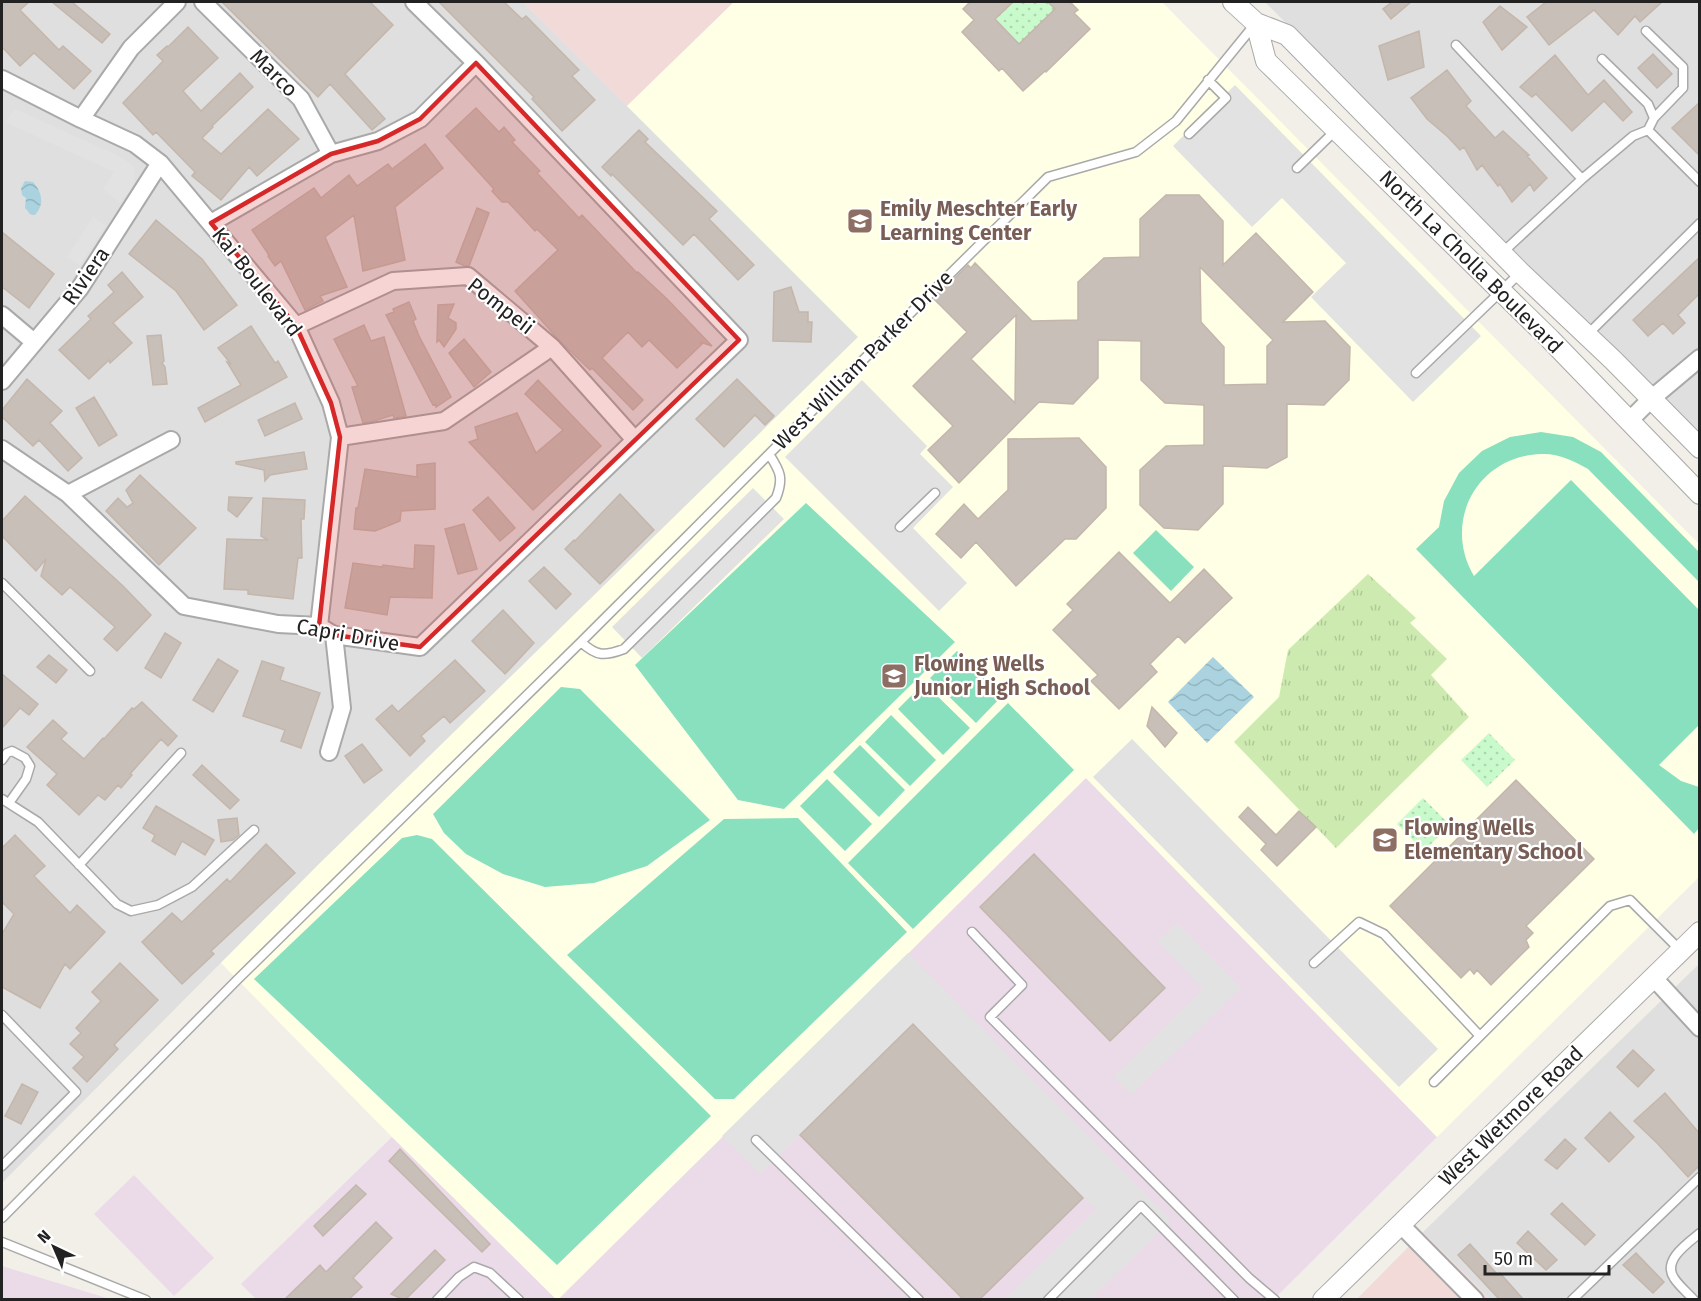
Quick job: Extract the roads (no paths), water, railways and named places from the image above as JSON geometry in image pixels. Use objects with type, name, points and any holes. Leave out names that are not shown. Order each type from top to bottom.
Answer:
[{"type":"street","points":[[81,119],[131,48],[177,2]]},
{"type":"street","name":"Marco","points":[[203,2],[301,99],[331,154]]},
{"type":"street","points":[[211,223],[331,154],[378,141],[420,119],[476,63],[414,2]]},
{"type":"street","name":"North La Cholla Boulevard","points":[[1233,2],[1256,23],[1287,35],[1520,272],[1700,448]]},
{"type":"street","name":"North La Cholla Boulevard","points":[[1256,23],[1266,62],[1502,291],[1700,494]]},
{"type":"street","name":"Capri Drive","points":[[2,450],[68,494],[184,606],[278,624],[319,626],[334,635],[420,647],[739,340],[476,63]]},
{"type":"street","name":"Kai Boulevard","points":[[2,79],[135,144],[160,163],[296,326],[331,403],[340,437],[319,626]]},
{"type":"street","name":"Riviera","points":[[2,381],[80,288],[160,163]]},
{"type":"street","name":"Pompeii","points":[[296,326],[393,281],[468,276],[552,347],[635,440]]},
{"type":"street","points":[[2,315],[34,342]]},
{"type":"street","points":[[340,437],[444,421],[552,347]]},
{"type":"street","points":[[1629,421],[1651,399],[1700,358]]},
{"type":"street","points":[[68,494],[171,440]]},
{"type":"street","points":[[330,752],[342,708],[334,635]]},
{"type":"street","name":"West Wetmore Road","points":[[1323,1299],[1700,932]]},
{"type":"street","points":[[1653,977],[1700,1028]]},
{"type":"street","points":[[1400,1224],[1475,1299]]},
{"type":"lane","name":"West William Parker Drive","points":[[769,454],[779,470],[782,485],[776,498],[624,649],[608,655],[591,651],[582,642],[769,454],[1048,177],[1136,152],[1176,121],[1256,23]]},
{"type":"lane","points":[[1502,253],[1582,179],[1633,136],[1648,130],[1654,118],[1683,88],[1683,67],[1646,31]]},
{"type":"lane","points":[[1456,45],[1582,179]]},
{"type":"lane","points":[[1602,59],[1648,104],[1654,118]]},
{"type":"lane","points":[[1189,134],[1226,98],[1208,80]]},
{"type":"lane","points":[[1296,168],[1336,129]]},
{"type":"lane","points":[[1648,130],[1700,182]]},
{"type":"lane","points":[[1586,335],[1700,223]]},
{"type":"lane","points":[[1416,374],[1520,272]]},
{"type":"lane","points":[[900,527],[935,493]]},
{"type":"lane","points":[[2,583],[90,671]]},
{"type":"lane","points":[[2,1218],[237,980],[582,642]]},
{"type":"lane","points":[[2,760],[7,753],[12,751],[25,758],[30,766],[26,779],[5,801],[38,822],[117,904],[131,911],[158,905],[192,887],[254,830]]},
{"type":"lane","points":[[79,865],[181,753]]},
{"type":"lane","points":[[1434,1082],[1610,906],[1630,900],[1680,950]]},
{"type":"lane","points":[[1314,963],[1359,922],[1384,934],[1479,1035]]},
{"type":"lane","points":[[972,932],[1022,985],[990,1017],[1249,1278],[1275,1299]]},
{"type":"lane","points":[[2,1015],[76,1092],[2,1166]]},
{"type":"lane","points":[[756,1140],[919,1299]]},
{"type":"lane","points":[[1572,1299],[1700,1177]]},
{"type":"lane","points":[[1048,1299],[1141,1206],[1234,1299]]},
{"type":"lane","points":[[1694,1299],[1674,1278],[1671,1270],[1673,1260],[1679,1251],[1700,1233]]},
{"type":"lane","points":[[2,1242],[146,1299]]},
{"type":"lane","points":[[437,1299],[459,1277],[474,1267],[490,1273],[519,1299]]},
{"type":"water","points":[[25,181],[33,182],[39,190],[41,202],[35,215],[30,214],[25,208],[26,198],[22,195],[21,188]]},
{"type":"water","points":[[1213,657],[1254,697],[1207,743],[1168,702]]},
{"type":"place","name":"Emily Meschter Early Learning Center","points":[[860,221]]},
{"type":"place","name":"Flowing Wells Junior High School","points":[[894,676]]},
{"type":"place","name":"Flowing Wells Elementary School","points":[[1385,840]]}]
